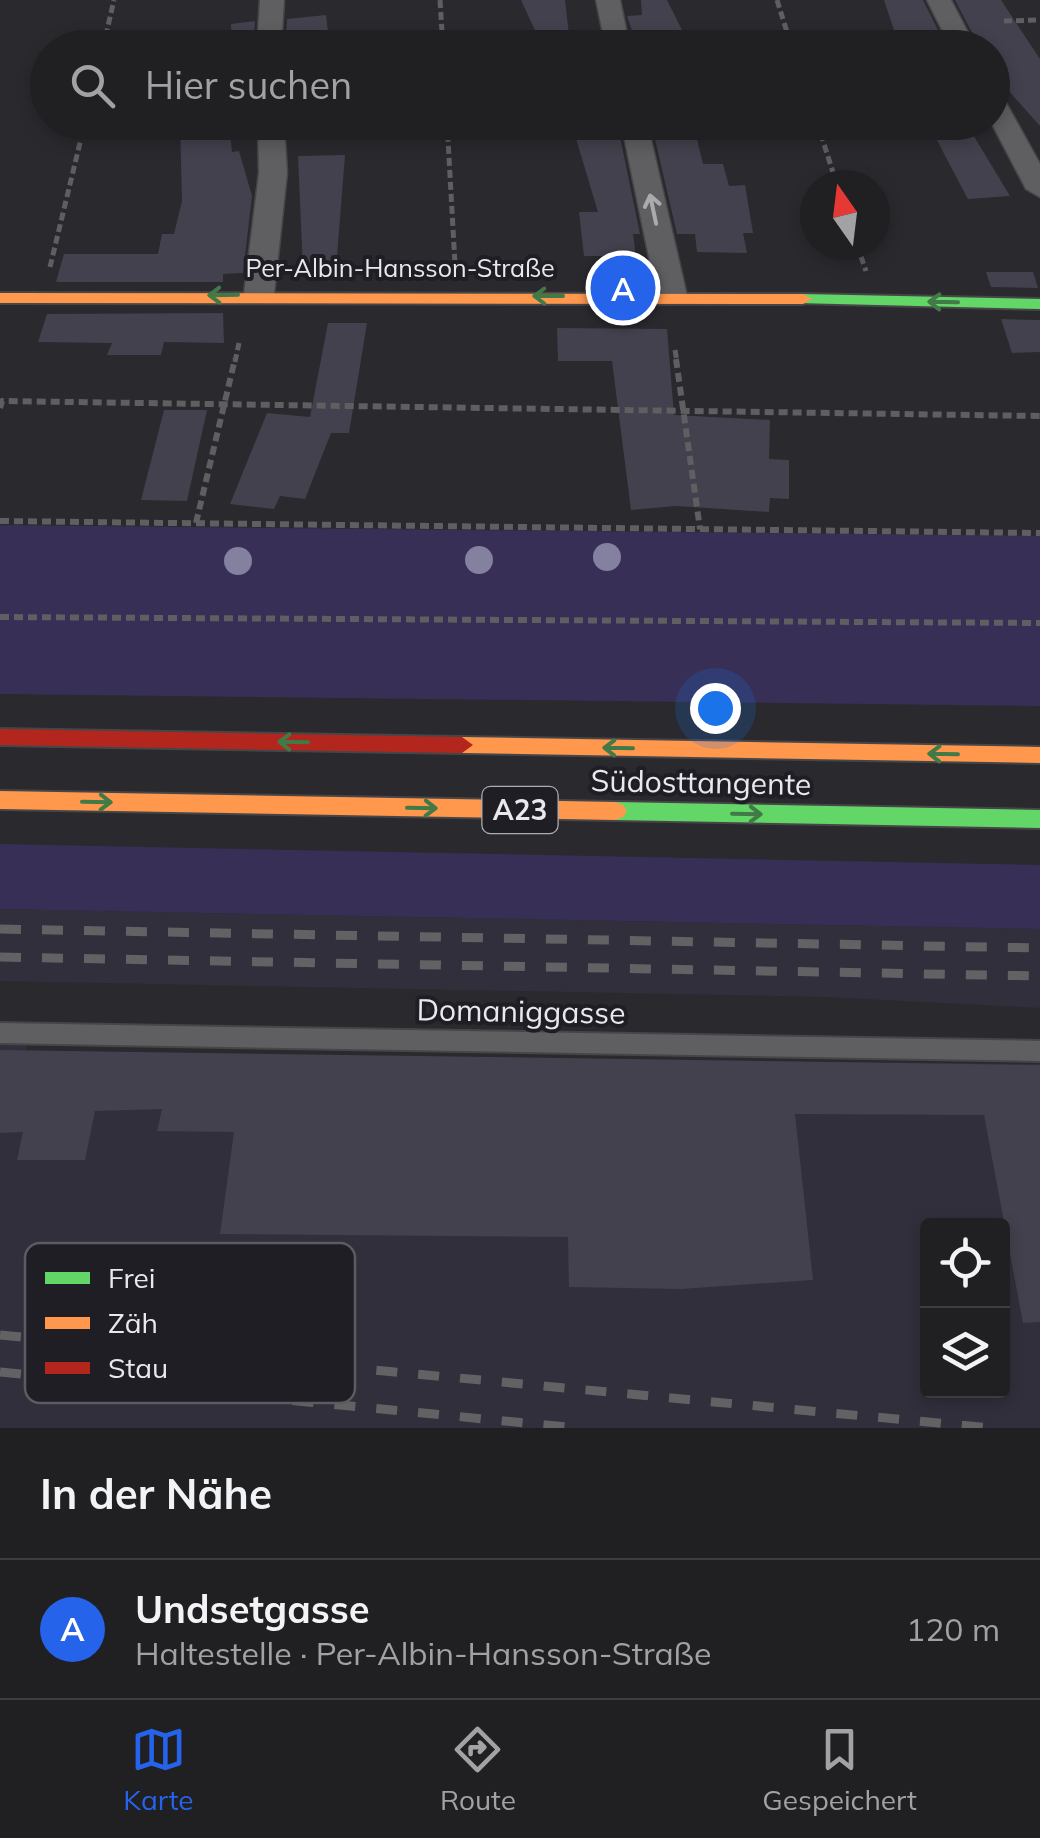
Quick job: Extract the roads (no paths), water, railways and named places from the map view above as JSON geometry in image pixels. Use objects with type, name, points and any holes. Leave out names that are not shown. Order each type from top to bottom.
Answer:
[{"type":"main road","name":"Per-Albin-Hansson-Straße","points":[[0,298],[259,294],[672,296],[1040,304]]},
{"type":"main road","name":"Südosttangente","points":[[0,737],[1040,756]]},
{"type":"main road","name":"Südosttangente","points":[[0,800],[1040,820]]},
{"type":"street","points":[[270,30],[272,0]]},
{"type":"street","points":[[608,0],[614,30]]},
{"type":"street","points":[[938,0],[954,30]]},
{"type":"street","points":[[1010,134],[1040,189]]},
{"type":"street","points":[[259,294],[273,173],[272,140]]},
{"type":"street","points":[[638,140],[672,296]]},
{"type":"lane","name":"Domaniggasse","points":[[0,1033],[1040,1050]]},
{"type":"railway","points":[[0,929],[1040,948]]},
{"type":"railway","points":[[0,957],[1040,976]]},
{"type":"railway","points":[[0,1335],[25,1337]]},
{"type":"railway","points":[[355,1368],[992,1428]]},
{"type":"railway","points":[[0,1372],[25,1374]]},
{"type":"railway","points":[[319,1403],[577,1428]]},
{"type":"place","name":"Undsetgasse","points":[[623,288]]}]
